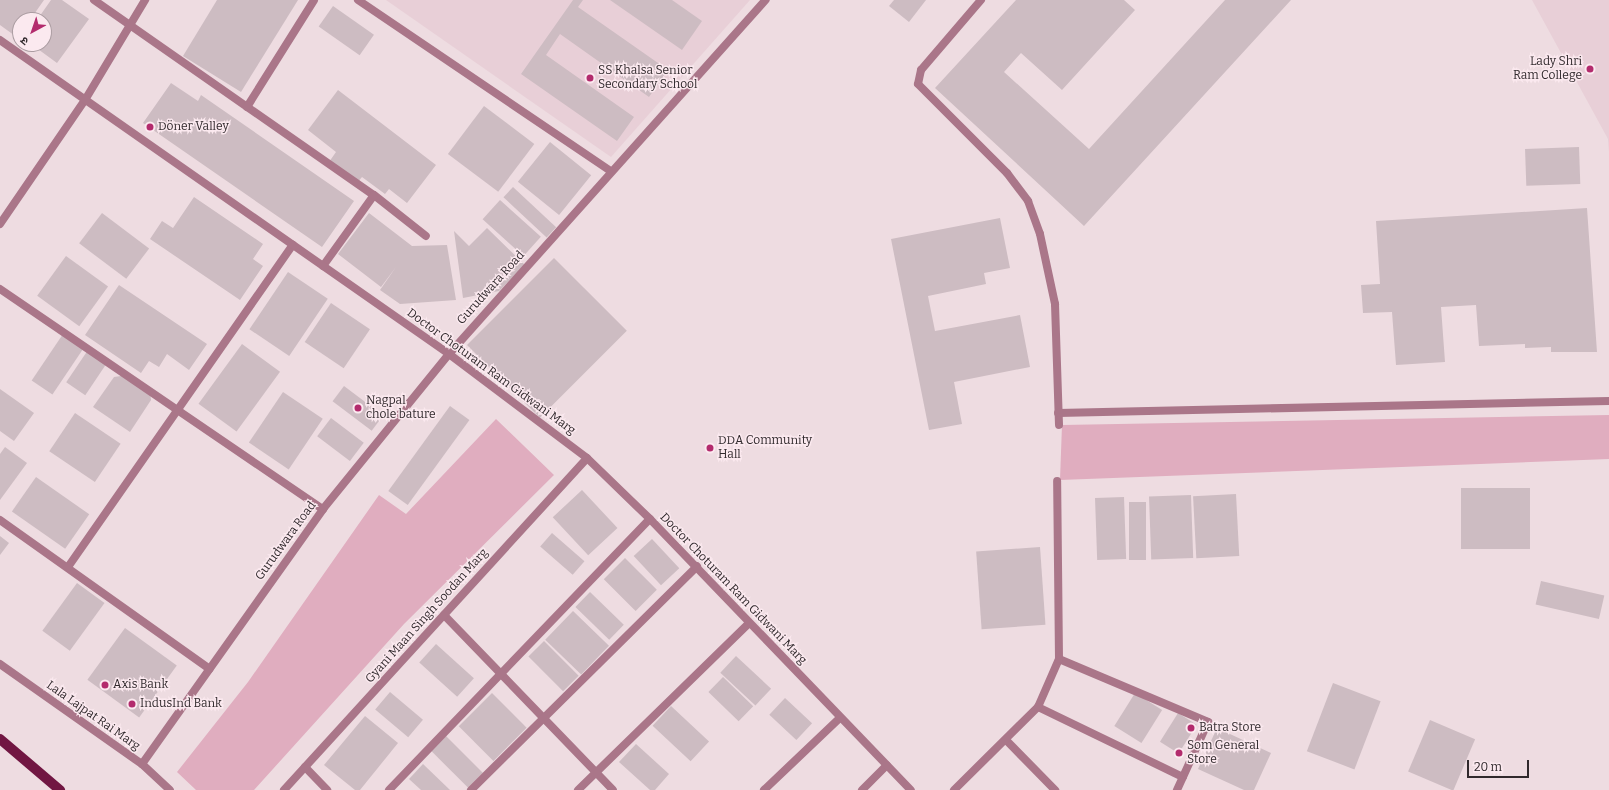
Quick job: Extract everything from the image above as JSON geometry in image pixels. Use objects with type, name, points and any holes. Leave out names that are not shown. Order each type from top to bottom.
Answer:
[{"type":"main road","points":[[0,739],[60,790]]},
{"type":"street","points":[[94,0],[374,195],[426,236]]},
{"type":"street","points":[[0,224],[85,100],[145,0]]},
{"type":"street","points":[[247,107],[314,0]]},
{"type":"street","points":[[358,0],[611,171]]},
{"type":"street","name":"Gurudwara Road","points":[[142,764],[323,509],[449,354],[611,171],[766,0]]},
{"type":"street","points":[[981,0],[921,70],[918,84],[1007,173],[1028,201],[1040,234],[1055,304],[1059,425]]},
{"type":"street","name":"Doctor Choturam Ram Gidwani Marg","points":[[0,40],[449,354],[587,458],[696,566],[748,623],[911,790]]},
{"type":"street","points":[[323,266],[374,195]]},
{"type":"street","points":[[68,567],[293,245]]},
{"type":"street","points":[[0,289],[178,408],[323,509]]},
{"type":"street","points":[[1058,413],[1609,401]]},
{"type":"street","name":"Gyani Maan Singh Soodan Marg","points":[[284,790],[587,458]]},
{"type":"street","points":[[954,790],[1007,741],[1038,707],[1059,659],[1057,481]]},
{"type":"street","points":[[389,790],[650,519]]},
{"type":"street","points":[[0,520],[210,669]]},
{"type":"street","points":[[471,790],[696,566]]},
{"type":"street","points":[[444,615],[613,790]]},
{"type":"street","points":[[578,790],[748,623]]},
{"type":"street","points":[[1059,659],[1208,722],[1177,790]]},
{"type":"street","name":"Lala Lajpat Rai Marg","points":[[0,664],[142,764],[170,790]]},
{"type":"street","points":[[1038,707],[1183,777]]},
{"type":"street","points":[[764,790],[840,718]]},
{"type":"street","points":[[1007,741],[1055,790]]},
{"type":"street","points":[[862,790],[887,765]]},
{"type":"street","points":[[305,767],[327,790]]},
{"type":"shaded area","name":"SS Khalsa Senior Secondary School","points":[[386,0],[750,0],[611,157]]},
{"type":"shaded area","name":"Lady Shri Ram College","points":[[1532,0],[1609,0],[1609,152],[1608,139]]},
{"type":"shaded area","points":[[1609,415],[1609,459],[1060,480],[1062,425]]},
{"type":"shaded area","points":[[496,419],[554,475],[404,624],[254,790],[196,790],[177,772],[248,682],[379,495],[406,514]]},
{"type":"building","points":[[0,0],[44,0],[36,12],[12,12],[12,34],[0,25]]},
{"type":"building","points":[[51,0],[62,0],[89,19],[57,63],[42,52],[52,52],[52,12],[43,12]]},
{"type":"building","points":[[217,0],[298,0],[241,92],[183,56]]},
{"type":"building","points":[[573,0],[583,0],[578,7],[668,70],[649,97],[560,34],[546,55],[634,117],[617,141],[521,74]]},
{"type":"building","points":[[610,0],[672,0],[702,21],[682,50]]},
{"type":"building","points":[[894,0],[926,0],[909,22],[889,6]]},
{"type":"building","points":[[1016,0],[1124,0],[1135,10],[1062,90],[1021,53],[1004,72],[1089,149],[1225,0],[1291,0],[1084,226],[935,88]]},
{"type":"building","points":[[333,6],[374,35],[360,55],[319,26]]},
{"type":"building","points":[[171,83],[198,101],[201,95],[354,201],[322,247],[143,123]]},
{"type":"building","points":[[338,90],[436,165],[407,203],[389,189],[385,194],[362,177],[357,183],[329,162],[336,152],[308,130]]},
{"type":"building","points":[[484,106],[534,144],[498,192],[448,154]]},
{"type":"building","points":[[550,142],[591,175],[559,215],[518,182]]},
{"type":"building","points":[[1579,147],[1580,184],[1526,186],[1525,149]]},
{"type":"building","points":[[513,187],[556,227],[547,237],[503,197]]},
{"type":"building","points":[[194,197],[263,244],[253,259],[263,266],[240,300],[150,239],[162,221],[173,228]]},
{"type":"building","points":[[500,200],[541,237],[523,256],[483,219]]},
{"type":"building","points":[[1587,208],[1597,352],[1551,352],[1551,347],[1525,348],[1525,344],[1479,346],[1476,305],[1441,307],[1445,362],[1396,365],[1392,312],[1363,313],[1361,285],[1380,284],[1376,221]]},
{"type":"building","points":[[102,213],[149,249],[126,279],[79,243]]},
{"type":"building","points":[[369,213],[412,246],[447,245],[456,300],[400,304],[380,290],[396,267],[381,287],[338,254]]},
{"type":"building","points":[[1000,218],[1010,268],[984,273],[986,284],[928,296],[935,331],[1020,315],[1030,367],[954,382],[962,424],[929,430],[891,239]]},
{"type":"building","points":[[487,228],[525,265],[499,291],[463,298],[454,231],[469,246]]},
{"type":"building","points":[[66,256],[108,287],[79,326],[37,296]]},
{"type":"building","points":[[554,258],[627,331],[540,418],[467,345]]},
{"type":"building","points":[[288,272],[328,299],[289,356],[249,329]]},
{"type":"building","points":[[119,285],[207,344],[189,370],[167,354],[159,367],[149,361],[141,373],[85,335]]},
{"type":"building","points":[[331,303],[370,329],[344,368],[305,342]]},
{"type":"building","points":[[63,334],[84,348],[52,394],[32,380]]},
{"type":"building","points":[[242,344],[280,372],[237,431],[199,404]]},
{"type":"building","points":[[88,350],[107,363],[85,395],[66,382]]},
{"type":"building","points":[[128,375],[150,392],[151,400],[130,432],[93,407],[114,377]]},
{"type":"building","name":"Nagpal chole bature","points":[[344,386],[383,415],[372,431],[333,401]]},
{"type":"building","points":[[0,389],[34,413],[14,441],[0,431]]},
{"type":"building","points":[[283,392],[323,419],[289,469],[249,443]]},
{"type":"building","points":[[450,406],[469,420],[408,505],[388,491]]},
{"type":"building","points":[[75,413],[121,444],[95,482],[49,451]]},
{"type":"building","points":[[331,418],[364,443],[350,461],[317,436]]},
{"type":"building","points":[[5,447],[27,463],[0,500],[0,454]]},
{"type":"building","points":[[36,477],[89,514],[65,549],[12,511]]},
{"type":"building","points":[[1461,488],[1530,488],[1530,549],[1461,549]]},
{"type":"building","points":[[582,490],[617,528],[588,555],[553,517]]},
{"type":"building","points":[[1236,494],[1239,556],[1196,558],[1193,496]]},
{"type":"building","points":[[1191,495],[1193,558],[1151,559],[1149,496]]},
{"type":"building","points":[[1124,497],[1126,559],[1097,560],[1095,498]]},
{"type":"building","points":[[1129,502],[1146,502],[1146,560],[1129,560]]},
{"type":"building","points":[[552,533],[584,561],[573,575],[540,547]]},
{"type":"building","points":[[0,536],[9,543],[0,555]]},
{"type":"building","points":[[652,539],[679,568],[661,585],[634,556]]},
{"type":"building","points":[[1040,547],[1045,625],[982,629],[976,551]]},
{"type":"building","points":[[625,558],[657,590],[636,611],[604,579]]},
{"type":"building","points":[[1541,581],[1604,596],[1599,619],[1536,604]]},
{"type":"building","points":[[77,583],[105,603],[70,651],[42,631]]},
{"type":"building","points":[[590,592],[624,625],[609,640],[575,607]]},
{"type":"building","points":[[573,611],[609,646],[581,675],[545,640]]},
{"type":"building","points":[[125,628],[177,666],[139,717],[87,680]]},
{"type":"building","points":[[544,641],[579,676],[563,691],[528,657]]},
{"type":"building","points":[[436,644],[474,678],[457,697],[419,663]]},
{"type":"building","points":[[736,656],[771,689],[755,706],[720,673]]},
{"type":"building","points":[[723,677],[753,706],[739,721],[708,692]]},
{"type":"building","points":[[1333,683],[1381,701],[1354,769],[1307,751]]},
{"type":"building","points":[[390,692],[423,720],[408,737],[375,710]]},
{"type":"building","points":[[492,693],[527,728],[493,761],[459,726]]},
{"type":"building","points":[[1135,693],[1162,710],[1141,743],[1114,726]]},
{"type":"building","points":[[785,698],[812,723],[796,740],[769,715]]},
{"type":"building","points":[[671,706],[709,741],[691,761],[653,726]]},
{"type":"building","points":[[1178,713],[1197,725],[1179,753],[1160,742]]},
{"type":"building","points":[[365,716],[398,743],[360,790],[355,790],[324,765]]},
{"type":"building","points":[[1430,720],[1475,739],[1454,790],[1408,772]]},
{"type":"building","points":[[1217,728],[1271,753],[1254,790],[1244,790],[1198,769]]},
{"type":"building","points":[[446,736],[483,773],[468,788],[431,751]]},
{"type":"building","points":[[636,744],[669,774],[655,790],[650,790],[619,762]]},
{"type":"building","points":[[423,764],[450,790],[421,790],[409,779]]},
{"type":"place","name":"Lady Shri Ram College","points":[[1590,69]]},
{"type":"place","name":"SS Khalsa Senior Secondary School","points":[[590,78]]},
{"type":"place","name":"Döner Valley","points":[[150,127]]},
{"type":"place","name":"Nagpal chole bature","points":[[358,408]]},
{"type":"place","name":"DDA Community Hall","points":[[710,448]]},
{"type":"place","name":"Axis Bank","points":[[105,685]]},
{"type":"place","name":"IndusInd Bank","points":[[132,704]]},
{"type":"place","name":"Batra Store","points":[[1191,728]]},
{"type":"place","name":"Som General Store","points":[[1179,753]]}]
